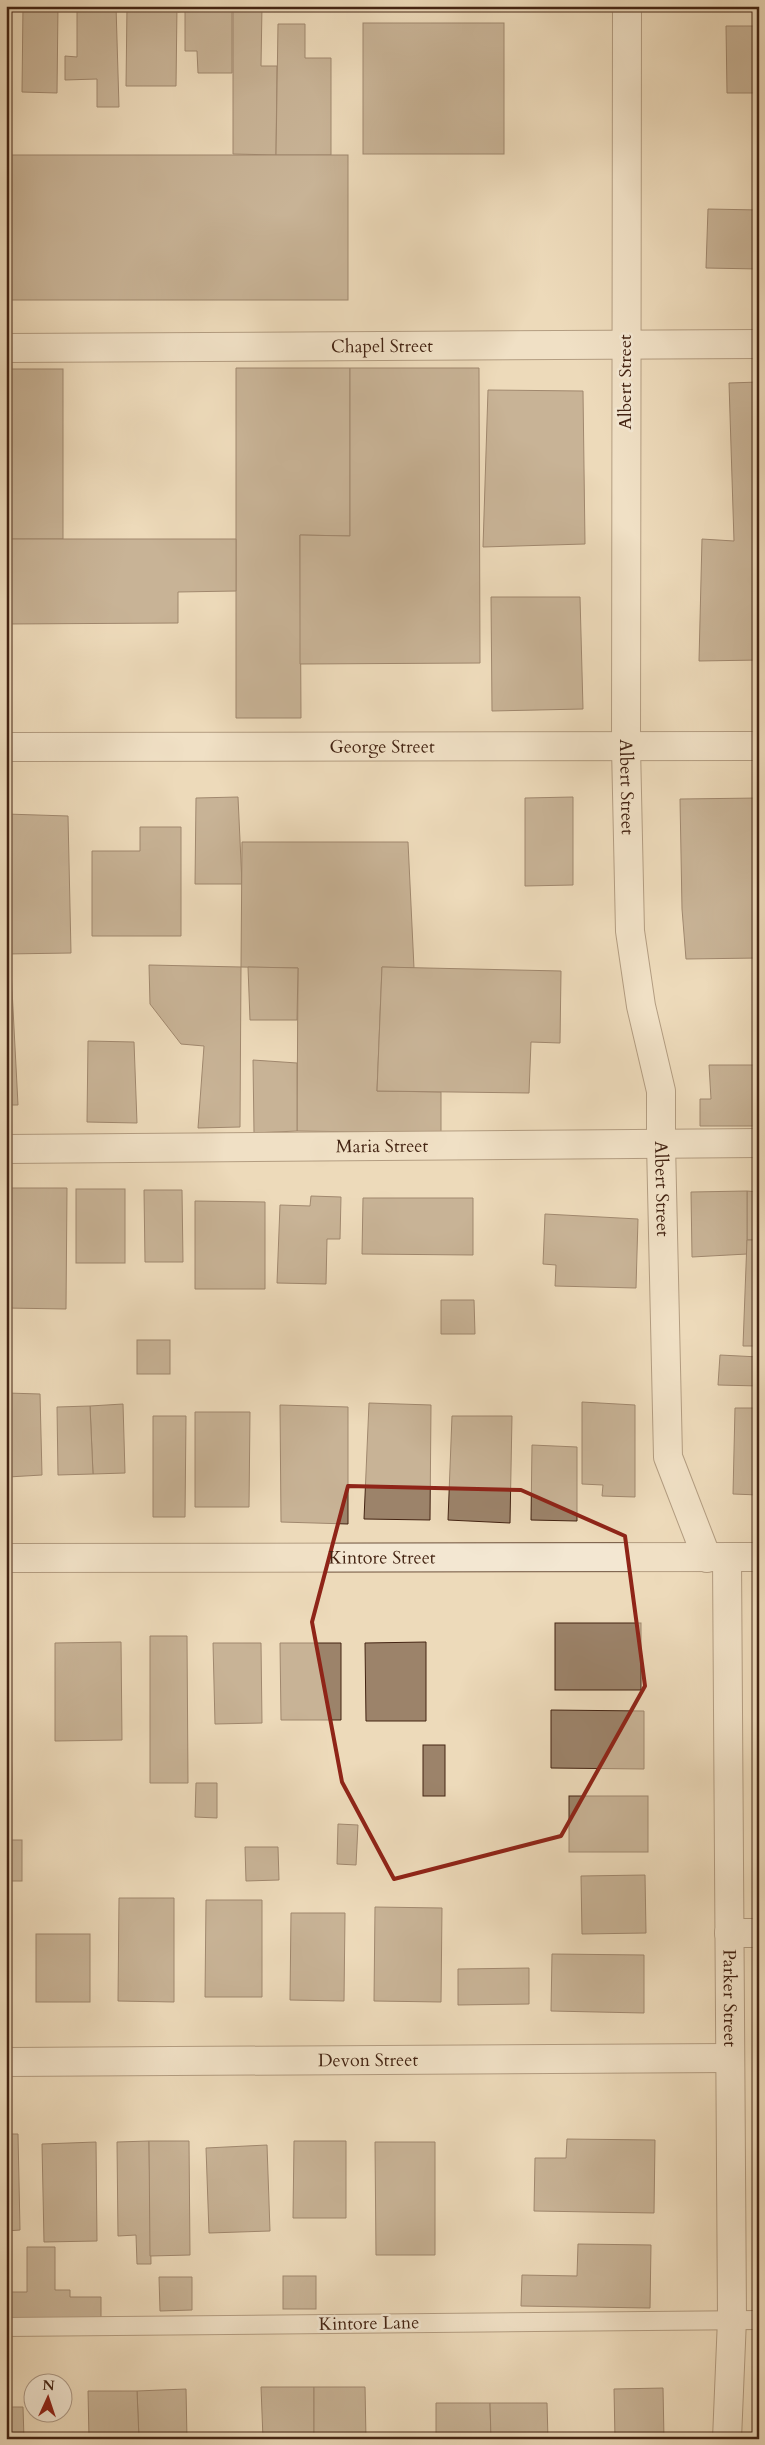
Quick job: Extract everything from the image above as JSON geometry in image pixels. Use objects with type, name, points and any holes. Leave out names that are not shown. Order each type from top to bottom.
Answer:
[{"type":"street","name":"Albert Street","points":[[627,6],[625,344],[626,747],[630,931],[641,1006],[661,1090],[668,1457],[717,1558]]},
{"type":"street","name":"Chapel Street","points":[[6,348],[759,344]]},
{"type":"street","name":"George Street","points":[[6,747],[759,746]]},
{"type":"street","name":"Maria Street","points":[[6,1149],[759,1143]]},
{"type":"street","name":"Kintore Street","points":[[6,1558],[759,1557]]},
{"type":"street","name":"Parker Street","points":[[717,1558],[729,1933],[732,2319],[727,2439]]},
{"type":"street","points":[[729,1933],[759,1933]]},
{"type":"street","name":"Devon Street","points":[[6,2062],[730,2058]]},
{"type":"lane","name":"Kintore Lane","points":[[6,2327],[759,2320]]},
{"type":"highlighted area","points":[[348,1486],[521,1490],[625,1536],[645,1686],[561,1836],[394,1879],[342,1782],[312,1622]]},
{"type":"building","points":[[23,6],[58,6],[57,93],[22,92]]},
{"type":"building","points":[[77,6],[116,6],[119,107],[97,107],[97,79],[65,80],[65,56],[77,57]]},
{"type":"building","points":[[127,6],[177,6],[176,86],[126,86]]},
{"type":"building","points":[[178,6],[232,6],[232,73],[198,73],[197,51],[185,51],[185,11],[178,12]]},
{"type":"building","points":[[233,6],[262,6],[261,66],[277,66],[276,155],[233,154]]},
{"type":"building","points":[[363,23],[504,23],[504,154],[363,154]]},
{"type":"building","points":[[278,24],[305,24],[305,58],[331,58],[331,155],[276,155]]},
{"type":"building","points":[[726,26],[759,26],[759,93],[727,93]]},
{"type":"building","points":[[6,63],[8,63],[7,155],[6,155]]},
{"type":"building","points":[[6,155],[348,155],[348,300],[6,300]]},
{"type":"building","points":[[708,209],[759,210],[759,269],[706,268]]},
{"type":"building","points":[[236,368],[350,368],[350,536],[300,535],[301,718],[236,718]]},
{"type":"building","points":[[350,368],[479,368],[480,663],[300,664],[300,535],[350,536]]},
{"type":"building","points":[[6,369],[63,369],[63,539],[6,539]]},
{"type":"building","points":[[759,382],[759,660],[699,661],[702,539],[734,541],[729,383]]},
{"type":"building","points":[[488,390],[583,391],[585,544],[483,547]]},
{"type":"building","points":[[6,539],[236,539],[236,591],[178,592],[178,623],[6,624]]},
{"type":"building","points":[[491,597],[580,597],[583,709],[492,711]]},
{"type":"building","points":[[238,797],[242,884],[195,884],[196,798]]},
{"type":"building","points":[[573,797],[573,885],[525,886],[525,798]]},
{"type":"building","points":[[759,798],[759,958],[686,959],[682,909],[680,799]]},
{"type":"building","points":[[6,814],[68,816],[71,953],[6,954]]},
{"type":"building","points":[[140,827],[181,827],[181,936],[92,936],[92,851],[140,851]]},
{"type":"building","points":[[242,842],[408,842],[414,968],[382,967],[377,1091],[441,1092],[441,1133],[297,1131],[298,968],[241,967]]},
{"type":"building","points":[[149,965],[241,967],[240,1127],[198,1128],[204,1046],[181,1044],[150,1004]]},
{"type":"building","points":[[248,967],[298,968],[297,1020],[250,1020]]},
{"type":"building","points":[[382,967],[561,971],[560,1043],[531,1042],[529,1093],[377,1091]]},
{"type":"building","points":[[6,970],[11,970],[18,1105],[6,1105]]},
{"type":"building","points":[[88,1041],[134,1042],[137,1123],[87,1122]]},
{"type":"building","points":[[253,1060],[297,1063],[297,1131],[254,1133]]},
{"type":"building","points":[[709,1065],[759,1065],[759,1126],[700,1126],[700,1099],[711,1099]]},
{"type":"building","points":[[6,1188],[67,1188],[66,1309],[6,1308]]},
{"type":"building","points":[[76,1189],[125,1189],[125,1263],[76,1263]]},
{"type":"building","points":[[144,1190],[182,1190],[183,1262],[145,1262]]},
{"type":"building","points":[[747,1191],[759,1192],[759,1240],[747,1240]]},
{"type":"building","points":[[747,1191],[747,1254],[692,1257],[691,1192]]},
{"type":"building","points":[[311,1196],[341,1197],[340,1239],[327,1239],[326,1284],[277,1283],[280,1205],[310,1206]]},
{"type":"building","points":[[363,1198],[473,1198],[473,1255],[362,1254]]},
{"type":"building","points":[[195,1201],[265,1202],[265,1289],[195,1289]]},
{"type":"building","points":[[545,1214],[638,1219],[636,1288],[555,1286],[556,1265],[543,1264]]},
{"type":"building","points":[[747,1240],[759,1240],[759,1346],[743,1346]]},
{"type":"building","points":[[441,1300],[474,1300],[475,1334],[441,1334]]},
{"type":"building","points":[[137,1340],[170,1340],[170,1374],[137,1374]]},
{"type":"building","points":[[720,1355],[759,1357],[759,1386],[718,1385]]},
{"type":"building","points":[[7,1393],[8,1477],[6,1477]]},
{"type":"building","points":[[7,1393],[40,1394],[42,1475],[8,1477]]},
{"type":"building","points":[[582,1402],[635,1405],[635,1497],[602,1496],[603,1485],[582,1484]]},
{"type":"building","points":[[369,1403],[431,1405],[430,1520],[364,1519]]},
{"type":"building","points":[[123,1404],[125,1473],[93,1474],[90,1406]]},
{"type":"building","points":[[280,1405],[348,1407],[348,1524],[281,1522]]},
{"type":"building","points":[[90,1406],[93,1474],[58,1475],[57,1407]]},
{"type":"building","points":[[735,1408],[759,1408],[759,1495],[733,1494]]},
{"type":"building","points":[[195,1412],[250,1412],[249,1507],[195,1507]]},
{"type":"building","points":[[153,1416],[186,1416],[185,1517],[153,1517]]},
{"type":"building","points":[[452,1416],[512,1416],[510,1523],[448,1520]]},
{"type":"building","points":[[532,1445],[577,1447],[577,1521],[531,1520]]},
{"type":"building","points":[[555,1623],[641,1623],[641,1690],[555,1690]]},
{"type":"building","points":[[150,1636],[187,1636],[188,1783],[150,1783]]},
{"type":"building","points":[[121,1642],[122,1740],[55,1741],[55,1643]]},
{"type":"building","points":[[426,1642],[426,1721],[366,1721],[365,1643]]},
{"type":"building","points":[[213,1643],[261,1643],[262,1723],[215,1724]]},
{"type":"building","points":[[280,1643],[341,1643],[341,1720],[281,1720]]},
{"type":"building","points":[[551,1710],[644,1711],[644,1769],[551,1768]]},
{"type":"building","points":[[6,1743],[11,1743],[12,1780],[6,1780]]},
{"type":"building","points":[[423,1745],[445,1745],[445,1796],[423,1796]]},
{"type":"building","points":[[196,1783],[217,1783],[217,1818],[195,1817]]},
{"type":"building","points":[[569,1796],[648,1796],[648,1852],[569,1852]]},
{"type":"building","points":[[338,1824],[358,1825],[356,1865],[337,1864]]},
{"type":"building","points":[[6,1840],[22,1840],[22,1881],[6,1881]]},
{"type":"building","points":[[245,1847],[278,1847],[279,1880],[246,1881]]},
{"type":"building","points":[[645,1875],[646,1933],[582,1934],[581,1876]]},
{"type":"building","points":[[119,1898],[174,1898],[174,2002],[118,2001]]},
{"type":"building","points":[[206,1900],[262,1900],[262,1997],[205,1997]]},
{"type":"building","points":[[375,1907],[442,1908],[441,2002],[374,2001]]},
{"type":"building","points":[[291,1913],[345,1913],[344,2001],[290,2000]]},
{"type":"building","points":[[6,1933],[9,1933],[9,1996],[6,1996]]},
{"type":"building","points":[[36,1934],[90,1934],[90,2002],[36,2002]]},
{"type":"building","points":[[552,1954],[644,1955],[644,2013],[551,2011]]},
{"type":"building","points":[[529,1968],[529,2004],[458,2005],[458,1969]]},
{"type":"building","points":[[6,2134],[18,2134],[20,2230],[6,2231]]},
{"type":"building","points":[[567,2139],[655,2140],[654,2213],[534,2211],[535,2158],[566,2158]]},
{"type":"building","points":[[149,2141],[151,2264],[137,2264],[136,2235],[118,2236],[117,2142]]},
{"type":"building","points":[[149,2141],[189,2141],[190,2255],[150,2256]]},
{"type":"building","points":[[294,2141],[346,2141],[346,2218],[293,2218]]},
{"type":"building","points":[[96,2142],[97,2241],[44,2242],[42,2144]]},
{"type":"building","points":[[375,2142],[435,2142],[435,2255],[376,2255]]},
{"type":"building","points":[[267,2145],[270,2231],[209,2233],[206,2148]]},
{"type":"building","points":[[578,2244],[651,2245],[650,2308],[521,2306],[522,2275],[577,2276]]},
{"type":"building","points":[[27,2247],[55,2247],[55,2290],[70,2290],[70,2297],[101,2297],[101,2320],[7,2320],[7,2292],[27,2292]]},
{"type":"building","points":[[283,2276],[316,2276],[316,2309],[283,2309]]},
{"type":"building","points":[[159,2277],[192,2277],[192,2310],[160,2311]]},
{"type":"building","points":[[261,2387],[314,2387],[314,2439],[263,2439]]},
{"type":"building","points":[[314,2387],[365,2387],[366,2439],[314,2439]]},
{"type":"building","points":[[663,2388],[664,2439],[615,2439],[614,2389]]},
{"type":"building","points":[[186,2389],[187,2439],[139,2439],[137,2391]]},
{"type":"building","points":[[88,2391],[137,2391],[139,2439],[89,2439]]},
{"type":"building","points":[[436,2403],[490,2403],[491,2439],[436,2439]]},
{"type":"building","points":[[490,2403],[547,2403],[548,2439],[491,2439]]},
{"type":"building","points":[[6,2407],[22,2407],[24,2439],[6,2439]]}]
